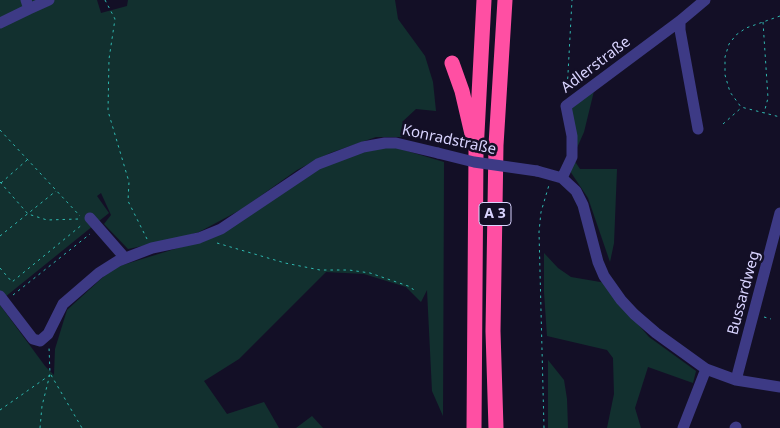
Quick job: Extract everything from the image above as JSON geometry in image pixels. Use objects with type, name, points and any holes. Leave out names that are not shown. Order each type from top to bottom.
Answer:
[{"type":"highway","name":"A 3","points":[[474,428],[476,152],[484,0]]},
{"type":"highway","name":"A 3","points":[[496,428],[494,331],[496,145],[505,0]]},
{"type":"highway","points":[[452,63],[462,91],[476,152]]},
{"type":"street","points":[[0,23],[27,5],[48,0]]},
{"type":"street","name":"Adlerstraße","points":[[557,176],[572,157],[572,136],[566,106],[680,21],[705,0]]},
{"type":"street","points":[[680,21],[698,129]]},
{"type":"street","name":"Konradstraße","points":[[48,334],[63,304],[99,273],[118,261],[152,248],[200,238],[221,229],[318,164],[363,147],[396,143],[474,162],[537,171],[557,176]]},
{"type":"street","points":[[557,176],[576,191],[583,205],[598,262],[612,288],[634,314],[706,370],[736,380],[780,387]]},
{"type":"street","name":"Bussardweg","points":[[736,380],[780,213]]},
{"type":"street","points":[[88,220],[99,228],[125,258]]},
{"type":"street","points":[[2,299],[33,339],[40,341],[48,334]]},
{"type":"street","points":[[683,428],[706,370]]},
{"type":"path","points":[[105,0],[115,19],[109,59],[108,111],[129,182],[128,200],[152,248]]},
{"type":"path","points":[[566,106],[572,0]]},
{"type":"path","points":[[780,16],[746,28],[736,35],[729,44],[725,56],[725,75],[730,92],[741,107],[780,117]]},
{"type":"path","points":[[763,21],[768,98],[763,113]]},
{"type":"path","points":[[723,124],[741,107]]},
{"type":"path","points":[[0,130],[82,219],[47,220],[28,214],[0,183],[27,160]]},
{"type":"path","points":[[544,428],[539,232],[541,212],[557,176]]},
{"type":"path","points":[[0,236],[56,191]]},
{"type":"path","points":[[0,268],[12,282],[88,220]]},
{"type":"path","points":[[2,299],[99,228]]},
{"type":"path","points":[[200,238],[285,263],[320,270],[349,270],[370,273],[410,287],[416,293]]},
{"type":"path","points":[[760,316],[771,319]]},
{"type":"path","points":[[40,428],[42,406],[50,374],[48,334]]},
{"type":"path","points":[[0,410],[50,374]]},
{"type":"path","points":[[50,374],[82,428]]},
{"type":"green space","points":[[0,0],[97,0],[101,13],[127,6],[128,0],[395,0],[398,19],[425,56],[433,82],[436,111],[416,109],[402,122],[417,137],[376,137],[330,153],[297,170],[242,209],[199,232],[175,239],[128,249],[104,224],[111,215],[101,193],[97,196],[109,213],[5,297],[0,291]]},
{"type":"green space","points":[[594,91],[584,132],[576,150],[571,107]]},
{"type":"green space","points":[[384,148],[397,148],[444,162],[443,416],[432,391],[427,290],[421,302],[406,287],[364,274],[326,272],[239,359],[204,381],[227,414],[264,402],[279,428],[0,428],[0,305],[45,366],[54,375],[55,349],[67,310],[113,268],[191,244],[319,168],[359,153]]},
{"type":"green space","points":[[574,160],[580,169],[617,169],[614,243],[610,262],[588,198],[570,171]]},
{"type":"green space","points":[[544,253],[558,268],[571,277],[606,283],[611,293],[649,337],[696,371],[693,383],[648,367],[635,408],[641,428],[607,428],[614,394],[613,358],[607,350],[547,336]]},
{"type":"green space","points":[[548,360],[564,380],[568,428],[548,428]]},
{"type":"green space","points":[[312,416],[323,428],[296,428]]}]
